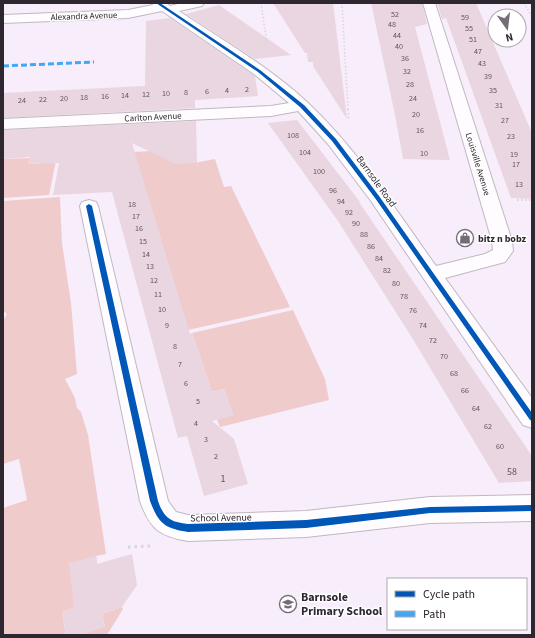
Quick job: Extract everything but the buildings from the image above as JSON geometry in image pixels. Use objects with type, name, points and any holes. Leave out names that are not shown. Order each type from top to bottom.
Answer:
[{"type":"street","name":"Alexandra Avenue","points":[[3,19],[128,14],[163,7],[198,3]]},
{"type":"street","name":"Louisville Avenue","points":[[429,3],[502,241],[503,251],[498,257],[490,260],[430,274]]},
{"type":"street","name":"Barnsole Road","points":[[163,7],[259,71],[302,106],[334,140],[532,418]]},
{"type":"street","name":"Carlton Avenue","points":[[3,124],[271,111],[302,106]]},
{"type":"street","name":"School Avenue","points":[[89,206],[154,501],[158,516],[170,525],[188,528],[306,524],[430,510],[532,508]]},
{"type":"path","points":[[255,48],[267,44],[261,3]]},
{"type":"path","points":[[342,3],[349,124]]},
{"type":"path","points":[[524,3],[532,17]]},
{"type":"shaded area","points":[[169,150],[194,163],[215,159],[224,187],[231,186],[290,307],[188,330],[133,152]]},
{"type":"shaded area","points":[[57,156],[49,195],[3,198],[3,159],[30,158],[28,164],[39,164],[41,157]]},
{"type":"shaded area","points":[[60,197],[62,243],[71,303],[77,374],[65,379],[75,398],[77,408],[81,412],[88,435],[106,554],[96,556],[103,598],[62,612],[66,635],[3,635],[3,508],[27,500],[19,459],[3,464],[3,321],[7,314],[3,311],[3,201]]},
{"type":"shaded area","points":[[293,310],[325,379],[329,400],[220,427],[217,419],[233,415],[224,389],[212,392],[192,333]]},
{"type":"shaded area","points":[[122,607],[123,609],[107,635],[80,635],[105,626],[102,614]]},
{"type":"marked path","points":[[3,66],[94,62]]},
{"type":"cycle path","points":[[158,3],[259,71],[302,106],[334,140],[377,197],[532,418]]},
{"type":"cycle path","points":[[89,206],[154,501],[159,514],[170,524],[188,528],[306,524],[430,510],[532,508]]},
{"type":"place","name":"bitz n bobz","points":[[465,238]]},
{"type":"place","name":"Barnsole Primary School","points":[[288,604]]}]
